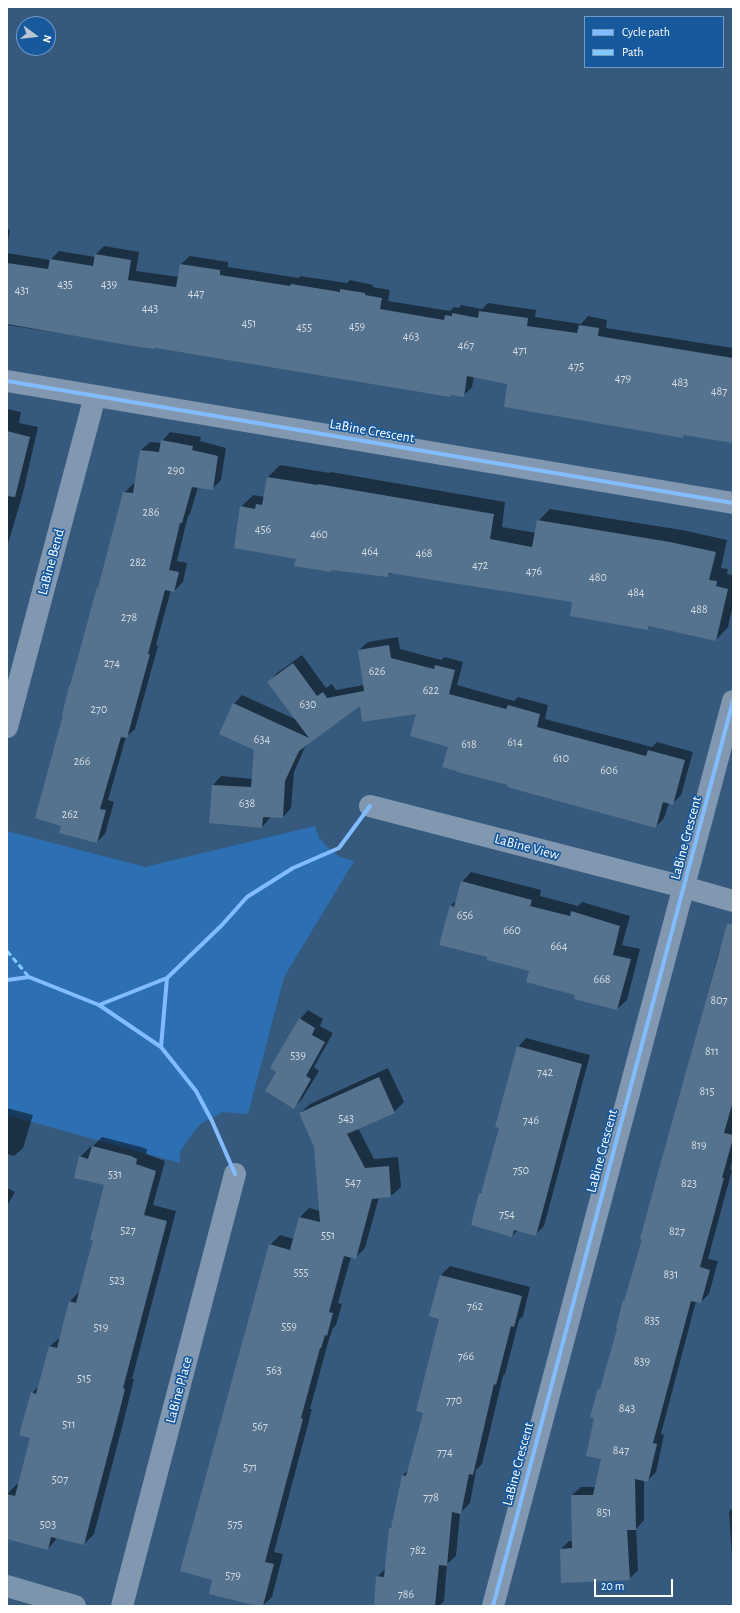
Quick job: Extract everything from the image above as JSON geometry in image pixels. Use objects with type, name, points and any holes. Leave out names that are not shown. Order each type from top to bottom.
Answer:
[{"type":"main road","points":[[7,1586],[75,1606]]},
{"type":"street","name":"LaBine Crescent","points":[[7,381],[733,503]]},
{"type":"street","name":"LaBine Bend","points":[[7,727],[95,396]]},
{"type":"street","name":"LaBine Crescent","points":[[493,1606],[733,701]]},
{"type":"street","name":"LaBine View","points":[[370,806],[733,901]]},
{"type":"street","name":"LaBine Place","points":[[122,1606],[235,1174]]},
{"type":"shaded area","points":[[315,826],[319,838],[329,849],[340,857],[354,861],[284,977],[248,1114],[223,1112],[200,1124],[180,1152],[180,1163],[7,1115],[7,831],[145,867]]},
{"type":"building","points":[[95,254],[131,260],[128,280],[176,287],[180,264],[220,270],[220,275],[290,286],[291,284],[340,292],[340,289],[365,293],[365,295],[382,298],[380,309],[444,320],[445,315],[452,316],[452,313],[478,318],[479,311],[528,318],[527,326],[577,333],[579,325],[599,328],[598,336],[733,358],[733,443],[684,435],[683,438],[504,407],[507,384],[467,376],[464,397],[451,395],[450,397],[155,348],[127,345],[7,324],[7,263],[48,269],[50,259],[93,266]]},
{"type":"building","points":[[7,431],[30,437],[15,497],[7,496]]},
{"type":"building","points":[[161,440],[193,446],[192,450],[218,456],[213,490],[192,487],[182,523],[180,523],[169,570],[179,572],[174,592],[165,590],[148,654],[150,654],[127,738],[121,737],[100,809],[106,810],[97,843],[59,833],[61,826],[35,818],[63,715],[69,686],[97,587],[98,588],[123,492],[133,493],[140,450],[159,452]]},
{"type":"building","points":[[267,477],[318,484],[494,514],[490,539],[532,547],[537,520],[670,542],[716,552],[709,580],[717,581],[716,586],[728,589],[716,641],[649,626],[648,630],[570,616],[572,602],[389,573],[388,577],[332,570],[331,572],[294,566],[296,559],[234,548],[240,506],[255,509],[256,504],[262,505]]},
{"type":"building","points":[[389,645],[391,658],[434,669],[435,665],[455,670],[449,694],[506,709],[508,705],[540,714],[537,727],[646,756],[648,750],[685,760],[673,805],[663,802],[656,828],[507,787],[508,785],[457,772],[442,767],[448,747],[410,736],[416,714],[362,722],[360,706],[299,751],[285,781],[283,818],[263,817],[262,828],[209,823],[212,785],[251,787],[254,750],[219,734],[233,703],[309,738],[267,682],[293,663],[317,696],[323,692],[327,698],[364,691],[358,650]]},
{"type":"building","points":[[461,881],[532,900],[530,906],[570,916],[571,911],[620,926],[613,955],[631,959],[617,1010],[574,999],[575,995],[526,982],[529,971],[487,960],[487,957],[439,945],[450,905],[454,907]]},
{"type":"building","points":[[727,924],[733,924],[733,1101],[724,1133],[733,1135],[733,1138],[700,1267],[710,1270],[701,1303],[691,1301],[653,1443],[657,1444],[648,1482],[635,1479],[636,1530],[627,1530],[630,1580],[561,1583],[560,1549],[572,1548],[571,1495],[593,1495],[601,1459],[586,1456],[594,1418],[590,1417],[598,1388],[600,1389],[617,1329],[623,1300],[624,1301],[642,1239],[640,1239]]},
{"type":"building","points":[[299,1018],[315,1028],[312,1035],[325,1042],[306,1076],[311,1079],[294,1109],[265,1091],[276,1072],[270,1068]]},
{"type":"building","points":[[517,1046],[582,1064],[536,1236],[514,1230],[512,1237],[471,1225],[499,1128],[495,1127]]},
{"type":"building","points":[[379,1077],[395,1113],[347,1134],[365,1168],[389,1166],[391,1197],[372,1199],[356,1259],[344,1256],[329,1312],[333,1313],[327,1336],[325,1335],[320,1348],[301,1418],[303,1419],[265,1562],[274,1564],[263,1606],[257,1606],[209,1594],[212,1580],[180,1571],[269,1244],[290,1250],[299,1217],[320,1222],[314,1147],[299,1113]]},
{"type":"building","points":[[92,1146],[131,1156],[137,1159],[136,1164],[156,1171],[144,1215],[167,1221],[84,1545],[51,1537],[48,1550],[7,1539],[7,1494],[15,1496],[30,1438],[19,1435],[31,1392],[36,1394],[49,1346],[57,1348],[69,1301],[76,1303],[93,1240],[90,1240],[104,1185],[74,1178],[79,1156],[88,1159]]},
{"type":"building","points":[[440,1275],[522,1296],[514,1327],[511,1326],[496,1385],[494,1384],[473,1475],[469,1474],[461,1514],[452,1512],[447,1566],[439,1565],[435,1606],[374,1606],[376,1576],[384,1577],[389,1528],[391,1528],[402,1475],[406,1476],[423,1413],[416,1411],[439,1319],[429,1316]]},
{"type":"marked path","points":[[7,951],[29,977]]},
{"type":"cycle path","points":[[7,381],[733,503]]},
{"type":"cycle path","points":[[493,1606],[733,701]]},
{"type":"cycle path","points":[[99,1005],[167,978],[222,925],[247,897],[293,868],[339,848],[370,806]]},
{"type":"cycle path","points":[[7,980],[29,977],[99,1005],[161,1047],[196,1091],[212,1121],[235,1174]]},
{"type":"cycle path","points":[[161,1047],[167,978]]}]
